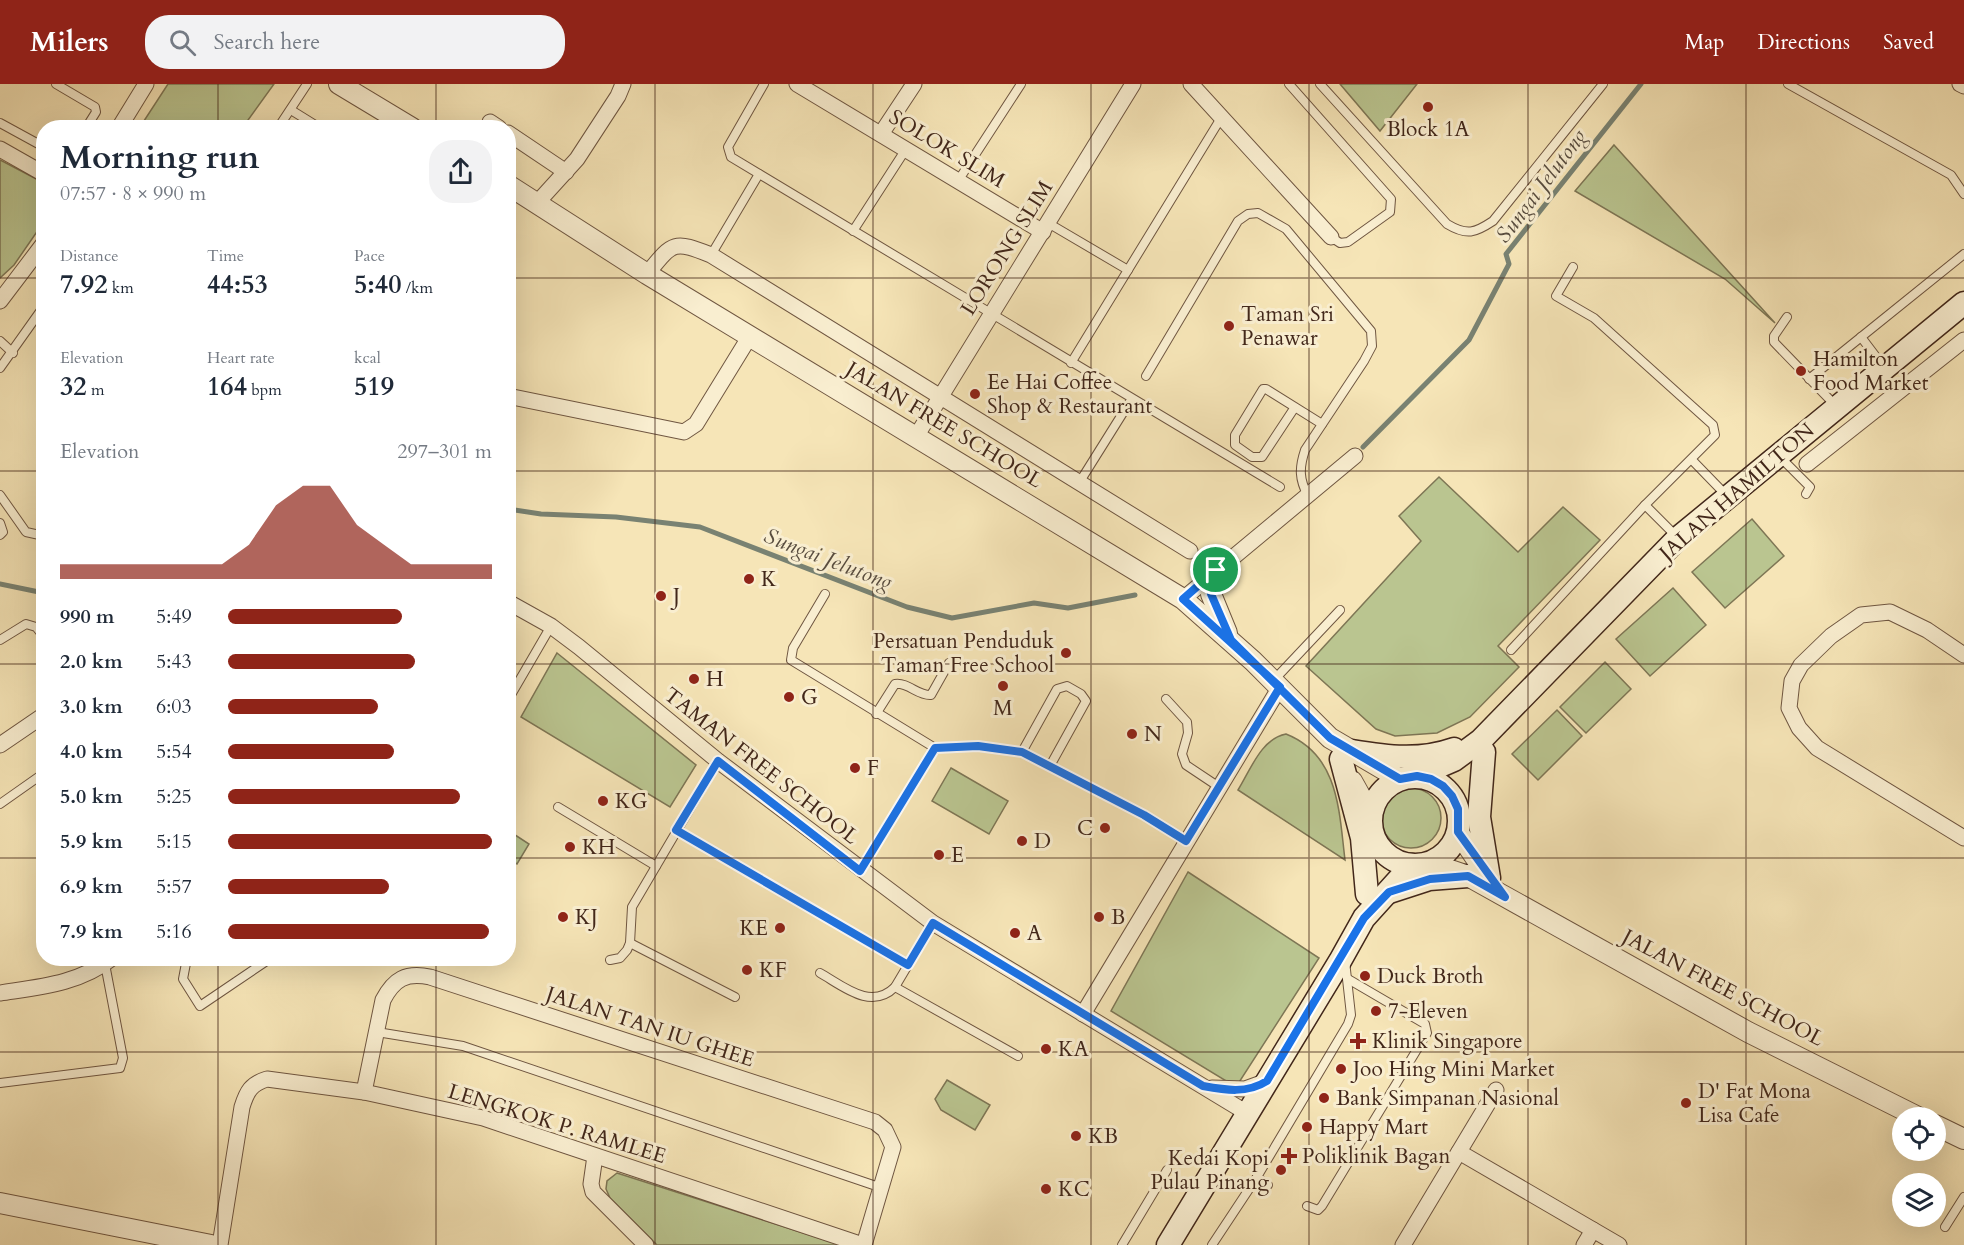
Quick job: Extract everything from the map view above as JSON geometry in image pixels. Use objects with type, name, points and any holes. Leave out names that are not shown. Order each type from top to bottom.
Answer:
[{"type":"main road","name":"JALAN HAMILTON","points":[[1458,809],[1483,746],[1500,723],[1678,538],[1964,303]]},
{"type":"main road","name":"JALAN HAMILTON","points":[[1409,778],[1483,746]]},
{"type":"main road","points":[[1483,746],[1479,817],[1479,877],[1430,879],[1378,893],[1362,838],[1346,755],[1419,757],[1483,746]]},
{"type":"main road","points":[[1167,1245],[1344,954],[1378,893],[1421,864],[1442,856],[1452,845],[1458,832],[1458,809],[1452,796],[1443,786],[1431,779],[1409,778],[1380,793],[1371,816],[1372,830],[1377,844],[1378,893]]},
{"type":"main road","points":[[1377,844],[1393,858],[1421,864]]},
{"type":"street","points":[[124,120],[146,84]]},
{"type":"street","points":[[339,84],[399,120]]},
{"type":"street","name":"SOLOK SLIM","points":[[798,84],[958,181],[1046,228]]},
{"type":"street","name":"LORONG SLIM","points":[[917,435],[1134,84]]},
{"type":"street","points":[[1191,84],[1331,237]]},
{"type":"street","points":[[537,203],[578,159],[621,85]]},
{"type":"street","points":[[881,134],[912,85]]},
{"type":"street","points":[[516,139],[567,172]]},
{"type":"street","points":[[0,149],[36,169]]},
{"type":"street","name":"JALAN FREE SCHOOL","points":[[516,190],[647,274],[917,435],[1183,599],[1277,684],[1346,755],[1371,816]]},
{"type":"street","points":[[647,274],[674,247],[683,244],[711,255],[1190,551]]},
{"type":"street","points":[[0,301],[36,254]]},
{"type":"street","points":[[516,398],[684,432],[696,424],[750,336]]},
{"type":"street","points":[[1807,464],[1964,340]]},
{"type":"street","points":[[1183,599],[1355,456]]},
{"type":"street","points":[[1216,570],[1211,594],[1231,640]]},
{"type":"street","name":"TAMAN FREE SCHOOL","points":[[516,606],[551,626],[718,761],[860,871],[933,923],[1247,1113]]},
{"type":"street","points":[[1964,655],[1926,630],[1890,612],[1861,615],[1831,636],[1801,665],[1791,681],[1789,708],[1799,729],[1817,748],[1964,838]]},
{"type":"street","points":[[1083,1014],[1219,787],[1277,684]]},
{"type":"street","points":[[0,745],[36,720]]},
{"type":"street","points":[[1346,755],[1409,778]]},
{"type":"street","name":"JALAN FREE SCHOOL","points":[[1458,832],[1479,877],[1505,897],[1748,1032],[1898,1107]]},
{"type":"street","points":[[1421,864],[1479,877]]},
{"type":"street","points":[[0,993],[58,984],[98,966]]},
{"type":"street","name":"JALAN TAN IU GHEE","points":[[364,1092],[383,1000],[396,982],[405,976],[429,976],[875,1122],[885,1130],[893,1147],[863,1245]]},
{"type":"street","name":"LENGKOK P. RAMLEE","points":[[220,1245],[242,1107],[247,1091],[256,1083],[267,1079],[364,1092],[483,1118],[863,1245]]},
{"type":"street","points":[[1203,1086],[1235,1091],[1267,1081]]},
{"type":"street","points":[[1403,1245],[1496,1090]]},
{"type":"street","points":[[1946,1130],[1964,1139]]},
{"type":"street","points":[[1459,1152],[1619,1245]]},
{"type":"street","points":[[595,1156],[591,1184],[593,1192],[646,1245]]},
{"type":"street","points":[[0,1203],[211,1245]]},
{"type":"street","points":[[1584,1245],[1593,1230]]},
{"type":"lane","points":[[56,84],[95,107],[96,112],[91,120]]},
{"type":"lane","points":[[284,120],[307,84]]},
{"type":"lane","points":[[764,84],[728,151],[731,157],[1131,400],[1280,487]]},
{"type":"lane","points":[[958,181],[1021,84]]},
{"type":"lane","points":[[1289,84],[1391,199],[1390,212],[1348,242],[1340,243],[1331,237]]},
{"type":"lane","points":[[1320,84],[1447,224],[1462,234],[1476,232],[1493,221],[1603,84]]},
{"type":"lane","points":[[1788,84],[1951,175],[1963,190]]},
{"type":"lane","points":[[291,110],[307,120]]},
{"type":"lane","points":[[1071,363],[1221,118]]},
{"type":"lane","points":[[0,123],[36,143]]},
{"type":"lane","points":[[853,231],[906,149]]},
{"type":"lane","points":[[711,255],[759,174]]},
{"type":"lane","points":[[1146,376],[1238,221],[1248,214],[1258,213],[1286,229],[1371,331],[1372,346],[1305,450],[1301,463],[1300,481],[1308,496]]},
{"type":"lane","points":[[1046,228],[1128,270]]},
{"type":"lane","points":[[1809,379],[1964,254]]},
{"type":"lane","points":[[1511,650],[1645,505],[1715,435],[1713,425],[1594,318],[1556,296],[1574,267]]},
{"type":"lane","points":[[1787,317],[1774,336],[1774,342],[1836,406]]},
{"type":"lane","points":[[0,368],[36,318]]},
{"type":"lane","points":[[1861,337],[1884,367]]},
{"type":"lane","points":[[0,341],[13,353]]},
{"type":"lane","points":[[1295,407],[1262,457],[1252,457],[1235,445],[1235,435],[1263,389],[1295,407],[1322,424]]},
{"type":"lane","points":[[1079,483],[1131,400]]},
{"type":"lane","points":[[1778,455],[1810,487],[1806,494]]},
{"type":"lane","points":[[1692,460],[1727,496]]},
{"type":"lane","points":[[0,495],[26,532],[36,534]]},
{"type":"lane","points":[[1645,505],[1678,538]]},
{"type":"lane","points":[[0,523],[3,531],[0,535]]},
{"type":"lane","points":[[825,594],[793,648],[791,660],[935,748],[978,746],[1022,752],[1144,815],[1186,841]]},
{"type":"lane","points":[[1277,684],[1340,610]]},
{"type":"lane","points":[[0,640],[26,624],[36,627]]},
{"type":"lane","points":[[516,686],[551,626]]},
{"type":"lane","points":[[876,714],[895,684],[902,683],[923,695],[931,695],[949,663]]},
{"type":"lane","points":[[1022,752],[1057,689],[1067,686],[1082,694],[1086,701],[1050,766]]},
{"type":"lane","points":[[1166,699],[1187,722],[1188,733],[1182,754],[1186,765],[1219,787]]},
{"type":"lane","points":[[860,871],[935,748]]},
{"type":"lane","points":[[610,960],[624,955],[630,943],[633,907],[718,761]]},
{"type":"lane","points":[[0,804],[36,779]]},
{"type":"lane","points":[[558,807],[656,866]]},
{"type":"lane","points":[[676,830],[908,965]]},
{"type":"lane","points":[[820,973],[868,998],[888,994],[895,987],[933,923]]},
{"type":"lane","points":[[630,943],[735,997]]},
{"type":"lane","points":[[1212,1245],[1257,1178],[1348,1024],[1351,1015],[1344,954]]},
{"type":"lane","points":[[0,1083],[120,1068],[123,1058],[110,966]]},
{"type":"lane","points":[[185,966],[183,979],[200,1006],[259,966]]},
{"type":"lane","points":[[1307,1206],[1318,1210],[1322,1206],[1427,1033],[1425,1024],[1348,979]]},
{"type":"lane","points":[[895,987],[1018,1056]]},
{"type":"lane","points":[[377,1032],[463,1046],[882,1188]]},
{"type":"lane","points":[[1122,1245],[1167,1170]]},
{"type":"lane","points":[[1257,1178],[1268,1185]]},
{"type":"lane","points":[[1946,1225],[1964,1197]]},
{"type":"green space","points":[[168,84],[274,84],[248,120],[145,120]]},
{"type":"green space","points":[[1340,84],[1417,84],[1380,131]]},
{"type":"green space","points":[[1614,145],[1775,323],[1725,279],[1575,191]]},
{"type":"green space","points":[[0,160],[36,179],[36,233],[14,265],[0,278]]},
{"type":"green space","points":[[1439,477],[1518,552],[1563,507],[1600,540],[1498,646],[1519,667],[1470,717],[1437,733],[1395,736],[1376,729],[1306,666],[1421,541],[1399,516]]},
{"type":"green space","points":[[1752,519],[1784,556],[1725,608],[1692,572]]},
{"type":"green space","points":[[1673,588],[1706,625],[1650,676],[1616,639]]},
{"type":"green space","points":[[557,653],[696,765],[670,807],[521,717]]},
{"type":"green space","points":[[1605,662],[1631,689],[1586,733],[1560,707]]},
{"type":"green space","points":[[1557,710],[1582,736],[1538,780],[1512,754]]},
{"type":"green space","points":[[1286,734],[1304,743],[1317,756],[1326,770],[1338,804],[1345,860],[1238,790],[1263,748],[1277,737]]},
{"type":"green space","points":[[951,768],[1008,801],[989,834],[932,801]]},
{"type":"green space","points":[[1405,788],[1417,788],[1428,793],[1436,801],[1441,818],[1439,830],[1428,843],[1417,848],[1405,848],[1394,843],[1386,835],[1381,824],[1381,812],[1386,801],[1394,793]]},
{"type":"green space","points":[[516,836],[529,844],[516,863]]},
{"type":"green space","points":[[1188,872],[1319,958],[1236,1087],[1111,1011]]},
{"type":"green space","points":[[947,1080],[990,1105],[975,1130],[941,1110],[935,1099]]},
{"type":"green space","points":[[617,1173],[841,1245],[657,1245],[610,1198],[606,1189],[607,1181]]},
{"type":"waterway","name":"Sungai Jelutong","points":[[1363,447],[1469,340],[1509,264],[1506,254],[1641,84]]},
{"type":"waterway","name":"Sungai Jelutong","points":[[516,510],[541,514],[616,517],[700,527],[907,607],[952,618],[1034,603],[1068,608],[1135,595]]},
{"type":"waterway","name":"Sungai Jelutong","points":[[0,584],[36,591]]},
{"type":"place","name":"Block 1A","points":[[1428,107]]},
{"type":"place","name":"Taman Sri Penawar","points":[[1229,326]]},
{"type":"place","name":"Hamilton Food Market","points":[[1801,371]]},
{"type":"place","name":"Ee Hai Coffee Shop & Restaurant","points":[[975,394]]},
{"type":"place","name":"K","points":[[749,579]]},
{"type":"place","name":"J","points":[[661,596]]},
{"type":"place","name":"Persatuan Penduduk Taman Free School","points":[[1066,653]]},
{"type":"place","name":"H","points":[[694,679]]},
{"type":"place","name":"M","points":[[1003,686]]},
{"type":"place","name":"G","points":[[789,697]]},
{"type":"place","name":"N","points":[[1132,734]]},
{"type":"place","name":"F","points":[[855,768]]},
{"type":"place","name":"KG","points":[[603,801]]},
{"type":"place","name":"C","points":[[1105,828]]},
{"type":"place","name":"D","points":[[1022,841]]},
{"type":"place","name":"KH","points":[[570,847]]},
{"type":"place","name":"E","points":[[939,855]]},
{"type":"place","name":"KJ","points":[[563,917]]},
{"type":"place","name":"B","points":[[1099,917]]},
{"type":"place","name":"KE","points":[[780,928]]},
{"type":"place","name":"A","points":[[1015,933]]},
{"type":"place","name":"KF","points":[[747,970]]},
{"type":"place","name":"Duck Broth","points":[[1365,976]]},
{"type":"place","name":"7-Eleven","points":[[1376,1011]]},
{"type":"place","name":"Klinik Singapore","points":[[1358,1041]]},
{"type":"place","name":"KA","points":[[1046,1049]]},
{"type":"place","name":"Joo Hing Mini Market","points":[[1341,1069]]},
{"type":"place","name":"Bank Simpanan Nasional","points":[[1324,1098]]},
{"type":"place","name":"D' Fat Mona Lisa Cafe","points":[[1686,1103]]},
{"type":"place","name":"Happy Mart","points":[[1307,1127]]},
{"type":"place","name":"KB","points":[[1076,1136]]},
{"type":"place","name":"Poliklinik Bagan","points":[[1289,1156]]},
{"type":"place","name":"Kedai Kopi Pulau Pinang","points":[[1281,1170]]},
{"type":"place","name":"KC","points":[[1046,1189]]},
{"type":"route","points":[[1216,570],[1183,599],[1231,640],[1253,661],[1280,687],[1186,841],[1144,815],[1022,752],[978,746],[935,748],[860,871],[718,761],[676,830],[908,965],[933,923],[1203,1086],[1235,1091],[1262,1084],[1267,1081],[1340,962],[1364,918],[1389,892],[1430,879],[1468,876],[1505,897],[1458,832],[1460,820],[1458,809],[1452,796],[1443,786],[1431,779],[1417,776],[1400,779],[1330,738],[1280,687],[1231,640],[1211,594],[1216,570]]}]
